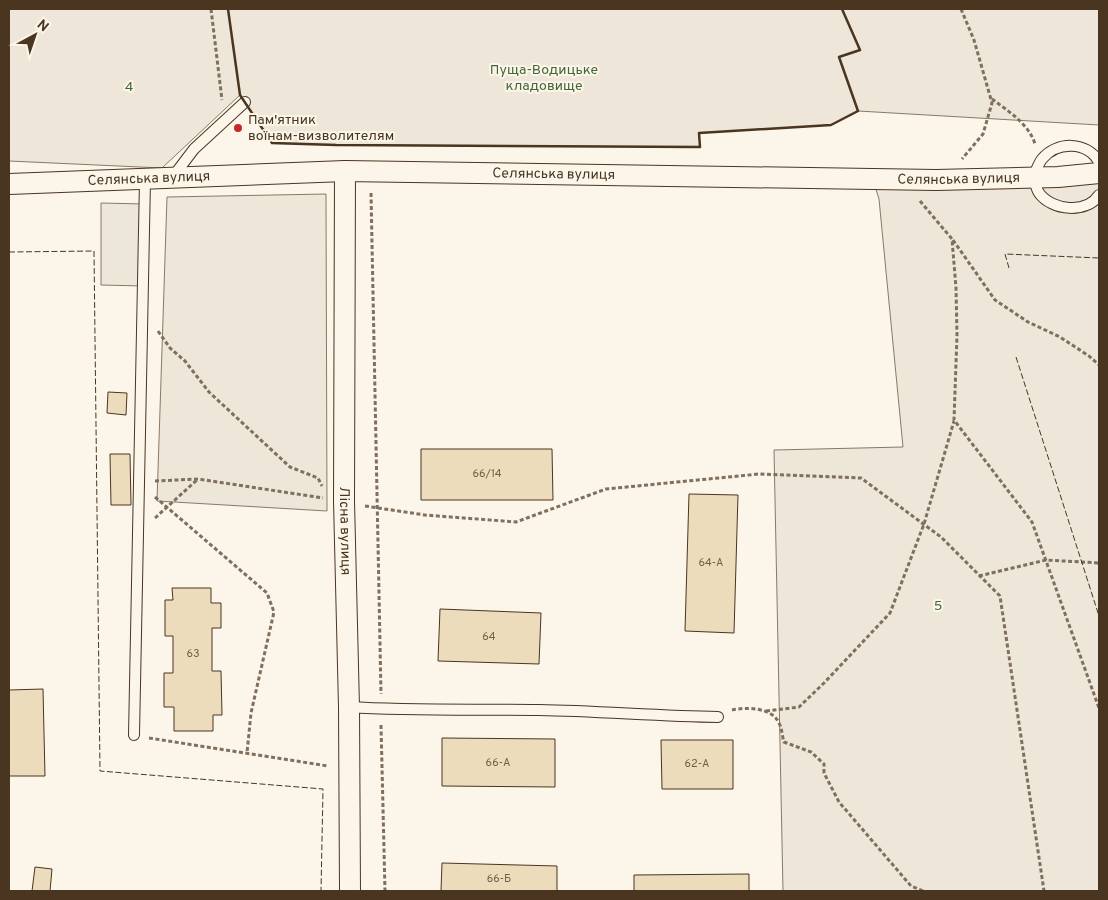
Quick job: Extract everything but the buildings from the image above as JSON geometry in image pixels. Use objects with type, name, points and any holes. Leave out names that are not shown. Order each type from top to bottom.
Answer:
[{"type":"street","name":"Селянська вулиця","points":[[9,184],[345,171],[903,180],[1028,178],[1099,173]]},
{"type":"street","name":"Лісна вулиця","points":[[345,171],[344,501],[350,891]]},
{"type":"lane","points":[[171,179],[194,149],[245,102]]},
{"type":"lane","points":[[1099,162],[1095,155],[1084,148],[1072,145],[1060,147],[1052,150],[1041,160],[1028,178],[1040,194],[1056,206],[1083,207],[1096,200],[1099,195]]},
{"type":"lane","points":[[134,735],[145,180]]},
{"type":"lane","points":[[348,707],[541,710],[718,716]]},
{"type":"path","points":[[211,9],[224,121]]},
{"type":"path","points":[[961,9],[974,40],[992,103],[983,134],[962,158],[962,179]]},
{"type":"path","points":[[990,99],[1024,125],[1035,143],[1028,178]]},
{"type":"path","points":[[370,172],[385,891]]},
{"type":"path","points":[[903,180],[952,239],[994,300],[1028,322],[1060,337],[1099,365]]},
{"type":"path","points":[[718,716],[727,711],[743,708],[766,711],[799,707],[890,613],[924,524],[954,420],[957,335],[952,239]]},
{"type":"path","points":[[142,313],[170,348],[189,366],[209,392],[290,466],[318,478],[322,486],[344,501]]},
{"type":"path","points":[[954,420],[1032,522],[1099,708]]},
{"type":"path","points":[[138,481],[198,479],[425,515],[516,522],[606,490],[759,474],[861,478],[942,537],[1000,596],[1044,891]]},
{"type":"path","points":[[138,534],[198,479]]},
{"type":"path","points":[[138,481],[267,593],[274,612],[251,713],[247,753]]},
{"type":"path","points":[[980,576],[1046,560],[1099,563]]},
{"type":"path","points":[[766,711],[779,722],[784,742],[811,752],[824,764],[824,773],[839,802],[911,886],[923,891]]},
{"type":"path","points":[[134,735],[349,770]]},
{"type":"green space","points":[[9,9],[1099,9],[1099,125],[858,111],[831,125],[699,133],[700,147],[272,143],[240,95],[162,168],[9,161]]},
{"type":"green space","name":"5","points":[[1099,173],[1099,891],[783,891],[774,450],[903,447],[879,199],[873,180]]},
{"type":"green space","points":[[326,194],[327,511],[157,501],[167,197]]},
{"type":"shaded area","points":[[101,203],[144,204],[143,286],[101,285]]},
{"type":"fence","points":[[9,252],[94,251],[100,771],[323,789],[321,891]]},
{"type":"fence","points":[[1009,268],[1005,254],[1099,258]]},
{"type":"fence","points":[[1016,357],[1099,616]]},
{"type":"wall","points":[[228,9],[240,95],[272,143],[700,147],[699,133],[831,125],[858,111],[839,57],[860,50],[842,9]]},
{"type":"place","name":"Пам'ятник воїнам-визволителям","points":[[238,128]]},
{"type":"park label","name":"Пуща-Водицьке кладовище","points":[[544,78]]},
{"type":"park label","name":"4","points":[[129,87]]}]
